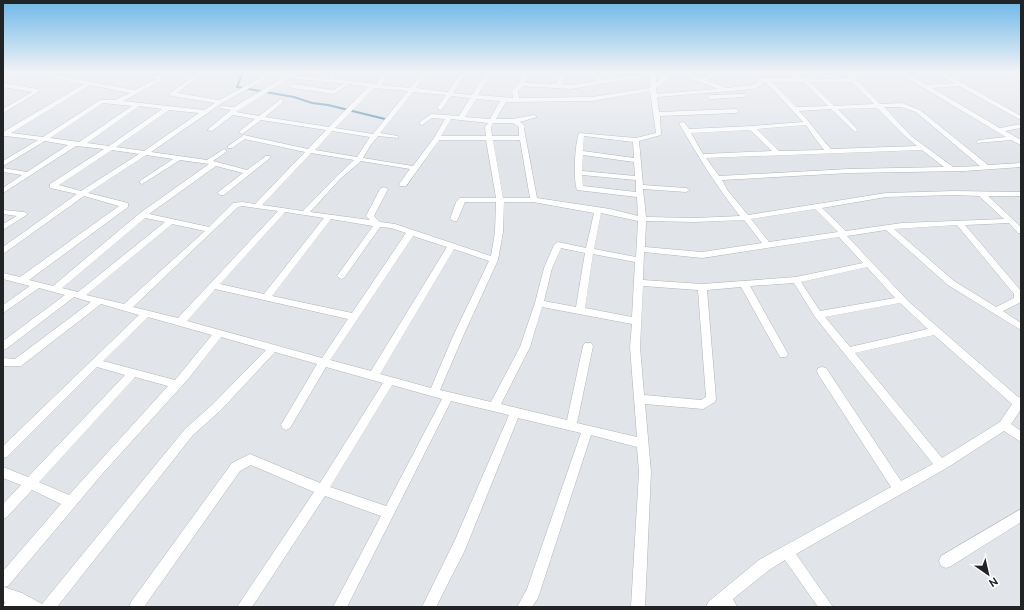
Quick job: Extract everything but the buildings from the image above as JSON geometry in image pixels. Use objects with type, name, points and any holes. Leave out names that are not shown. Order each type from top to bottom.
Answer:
[{"type":"street","points":[[3,111],[21,100]]},
{"type":"street","points":[[4,134],[60,100]]},
{"type":"street","points":[[204,100],[221,104],[234,111],[257,118],[330,130],[396,137]]},
{"type":"street","points":[[3,252],[103,179],[145,153],[205,112],[227,100]]},
{"type":"street","points":[[210,130],[250,100]]},
{"type":"street","points":[[257,206],[360,100]]},
{"type":"street","points":[[304,214],[338,178],[359,159],[375,135],[403,100]]},
{"type":"street","points":[[440,108],[445,100]]},
{"type":"street","points":[[461,118],[473,100]]},
{"type":"street","points":[[434,393],[459,334],[494,260],[499,232],[500,199],[488,127],[504,100]]},
{"type":"street","points":[[655,100],[659,134],[636,140],[580,134],[578,173],[580,188],[639,187],[686,190]]},
{"type":"street","points":[[713,100],[721,112]]},
{"type":"street","points":[[786,100],[808,123],[816,136],[829,151]]},
{"type":"street","points":[[826,100],[855,130]]},
{"type":"street","points":[[875,100],[909,137],[951,169]]},
{"type":"street","points":[[949,100],[1021,143]]},
{"type":"street","points":[[990,100],[1021,118]]},
{"type":"street","points":[[3,164],[45,139],[102,101],[205,112]]},
{"type":"street","points":[[242,132],[257,118],[281,101]]},
{"type":"street","points":[[3,191],[137,105]]},
{"type":"street","points":[[794,109],[902,105],[918,111],[987,168]]},
{"type":"street","points":[[21,281],[125,204],[53,186],[111,148],[167,108]]},
{"type":"street","points":[[656,114],[736,111]]},
{"type":"street","points":[[422,123],[432,116],[516,122],[534,117]]},
{"type":"street","points":[[403,184],[438,138],[449,117]]},
{"type":"street","points":[[516,122],[522,126],[534,196],[532,200]]},
{"type":"street","points":[[682,122],[701,156],[725,192],[767,245]]},
{"type":"street","points":[[686,131],[752,128],[808,123]]},
{"type":"street","points":[[999,130],[1021,126]]},
{"type":"street","points":[[752,128],[777,153]]},
{"type":"street","points":[[4,134],[179,158],[211,163],[248,172]]},
{"type":"street","points":[[230,147],[244,137],[310,151],[415,168]]},
{"type":"street","points":[[438,138],[523,138]]},
{"type":"street","points":[[979,142],[1013,138]]},
{"type":"street","points":[[636,140],[642,218],[635,347],[645,472],[638,607]]},
{"type":"street","points":[[701,156],[923,148]]},
{"type":"street","points":[[55,289],[224,151]]},
{"type":"street","points":[[579,153],[638,160]]},
{"type":"street","points":[[221,193],[268,157]]},
{"type":"street","points":[[142,182],[179,158]]},
{"type":"street","points":[[717,178],[849,171],[987,168],[1021,165]]},
{"type":"street","points":[[3,170],[28,174]]},
{"type":"street","points":[[578,173],[639,187]]},
{"type":"street","points":[[378,224],[370,216],[384,189]]},
{"type":"street","points":[[982,194],[1012,221],[1021,232]]},
{"type":"street","points":[[454,219],[460,202],[463,200],[532,200],[642,218],[686,221],[746,218],[886,195],[1021,194]]},
{"type":"street","points":[[126,308],[236,205],[242,204],[392,226],[494,260]]},
{"type":"street","points":[[713,607],[727,603],[764,566],[941,465],[1004,425],[1019,401],[935,331],[902,300],[817,207]]},
{"type":"street","points":[[180,322],[283,210]]},
{"type":"street","points":[[580,310],[598,211]]},
{"type":"street","points":[[3,212],[24,214],[3,228]]},
{"type":"street","points":[[143,216],[211,230]]},
{"type":"street","points":[[266,298],[329,217]]},
{"type":"street","points":[[3,346],[76,295],[171,221]]},
{"type":"street","points":[[640,249],[702,255],[902,225],[1012,221]]},
{"type":"street","points":[[958,223],[1018,294],[1018,300],[995,311]]},
{"type":"street","points":[[341,276],[378,224]]},
{"type":"street","points":[[887,227],[951,283],[1021,327]]},
{"type":"street","points":[[286,425],[324,362],[411,232]]},
{"type":"street","points":[[494,407],[525,347],[548,268],[558,245],[639,260]]},
{"type":"street","points":[[374,375],[452,246]]},
{"type":"street","points":[[638,283],[702,287],[796,280],[869,264]]},
{"type":"street","points":[[3,276],[180,322],[434,393],[643,443]]},
{"type":"street","points":[[796,280],[818,315],[941,465]]},
{"type":"street","points":[[744,284],[783,354]]},
{"type":"street","points":[[3,310],[38,285]]},
{"type":"street","points":[[213,286],[354,317]]},
{"type":"street","points":[[639,399],[703,405],[711,399],[702,287]]},
{"type":"street","points":[[818,315],[902,300]]},
{"type":"street","points":[[3,362],[17,363],[99,301]]},
{"type":"street","points":[[539,303],[636,320]]},
{"type":"street","points":[[3,453],[146,313]]},
{"type":"street","points":[[847,351],[935,331]]},
{"type":"street","points":[[3,581],[219,333]]},
{"type":"street","points":[[571,426],[588,346]]},
{"type":"street","points":[[48,607],[189,432],[216,408],[273,348]]},
{"type":"street","points":[[95,363],[176,384]]},
{"type":"street","points":[[822,371],[899,489]]},
{"type":"street","points":[[3,513],[133,373]]},
{"type":"street","points":[[244,607],[322,490],[390,380]]},
{"type":"street","points":[[340,607],[449,396]]},
{"type":"street","points":[[429,607],[460,545],[516,413]]},
{"type":"street","points":[[1004,425],[1021,437]]},
{"type":"street","points":[[524,607],[533,593],[587,430]]},
{"type":"street","points":[[136,607],[236,467],[250,459],[322,490],[389,513]]},
{"type":"street","points":[[3,472],[71,502]]},
{"type":"street","points":[[946,561],[1021,516]]},
{"type":"street","points":[[787,552],[826,607]]},
{"type":"street","points":[[3,594],[13,603],[37,607]]},
{"type":"waterway","points":[[304,100],[385,119]]}]
